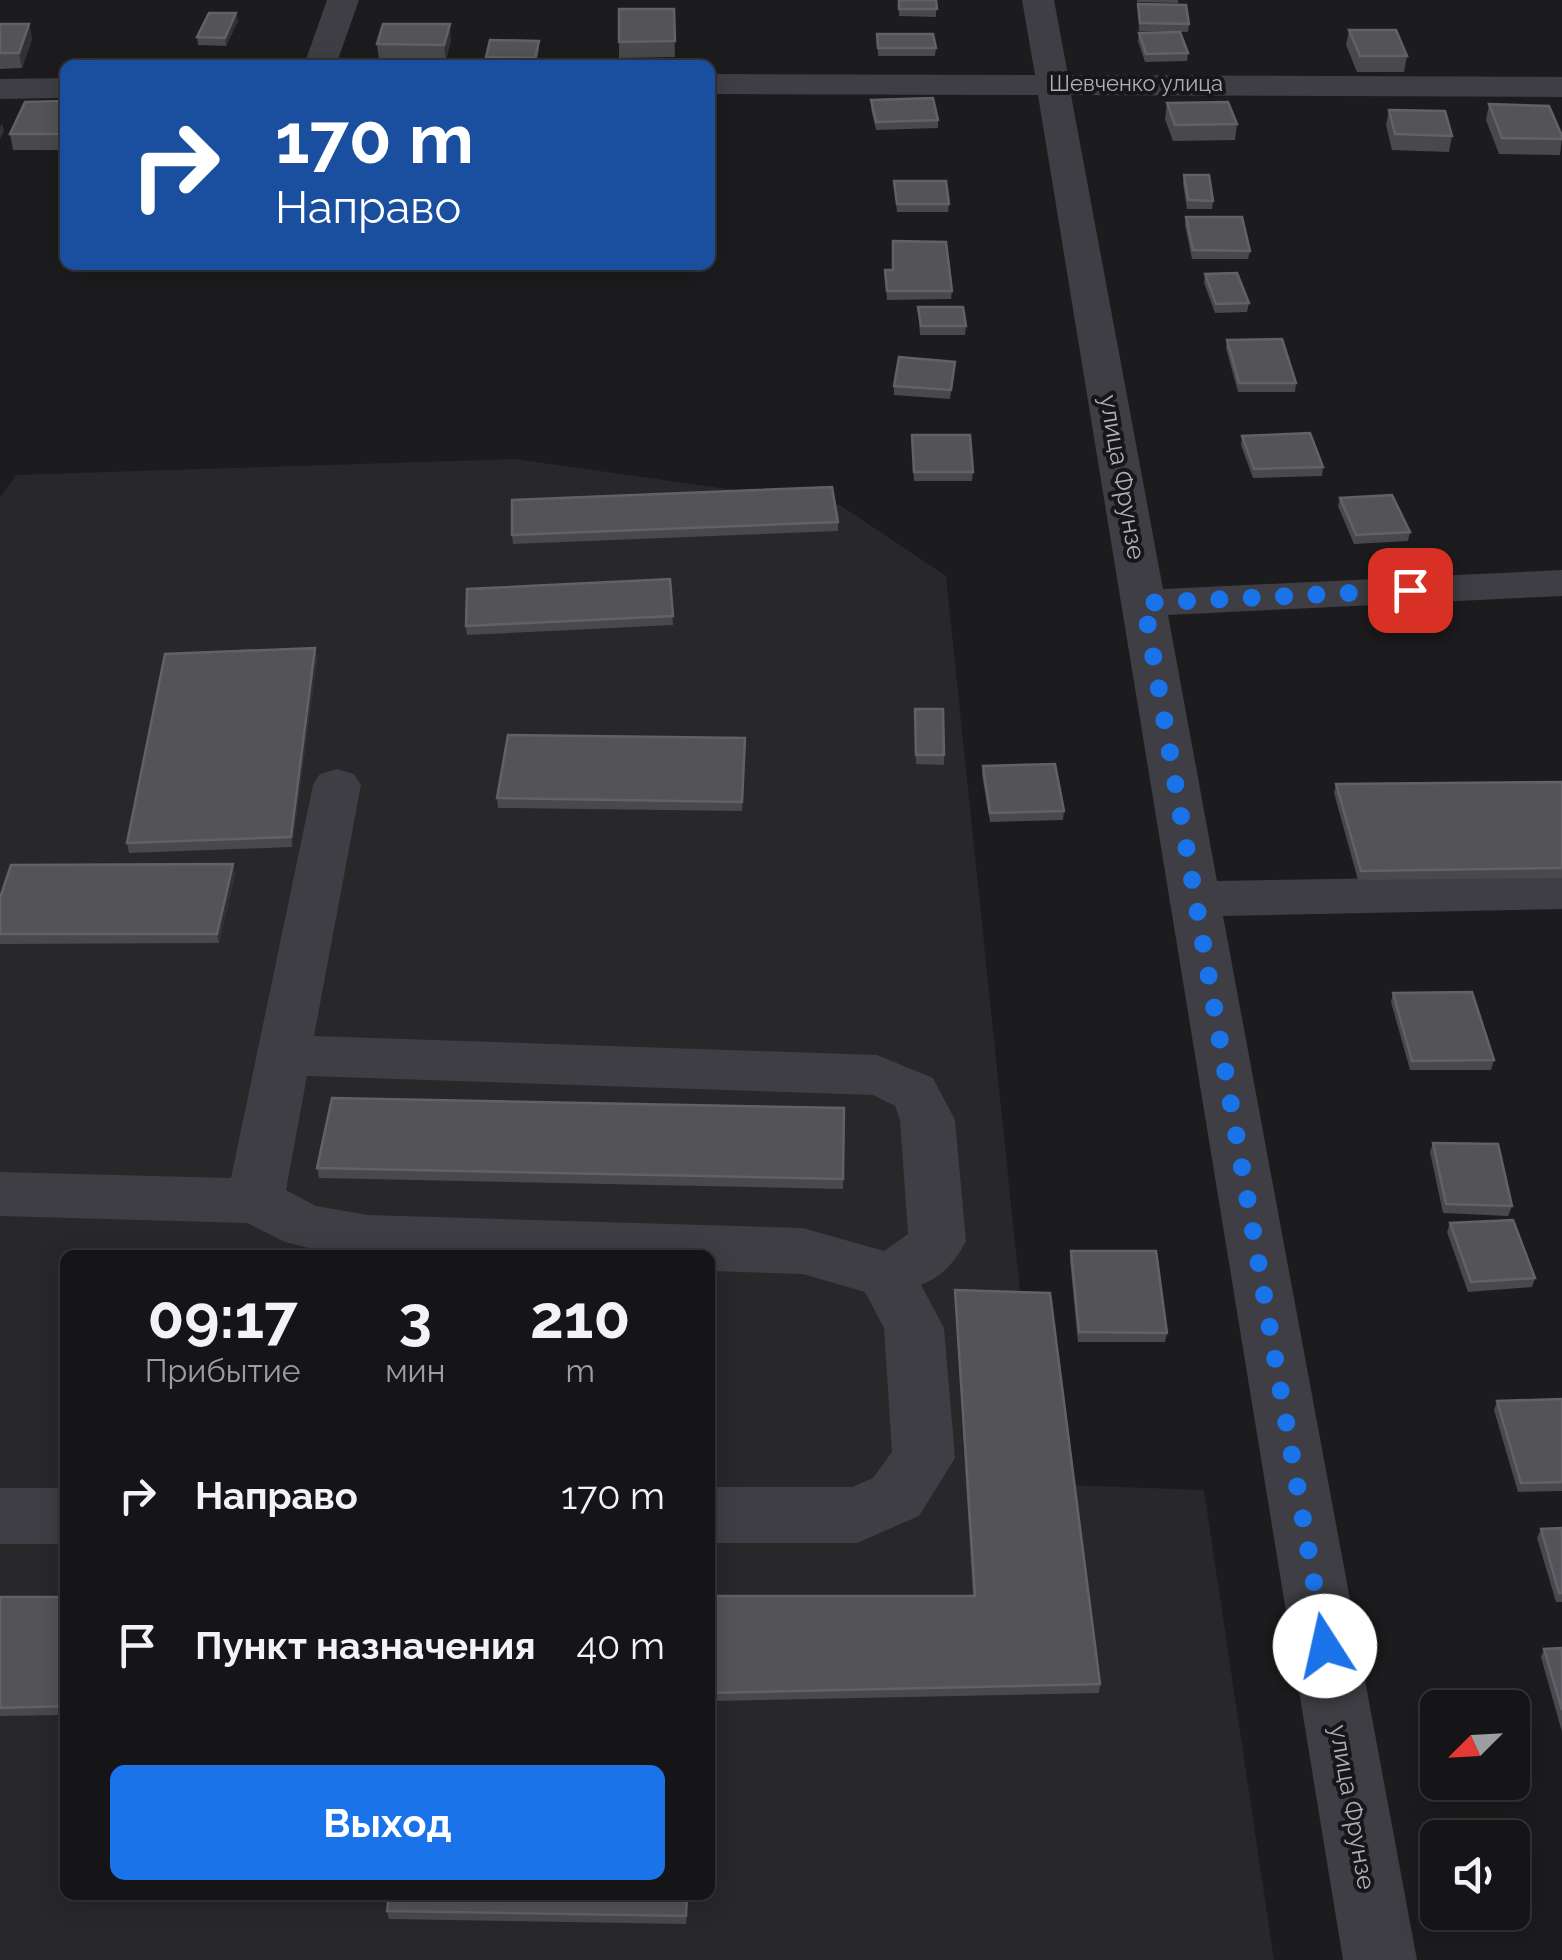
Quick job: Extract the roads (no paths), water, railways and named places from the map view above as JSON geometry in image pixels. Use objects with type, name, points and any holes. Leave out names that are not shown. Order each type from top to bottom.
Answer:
[{"type":"street","points":[[322,60],[344,0]]},
{"type":"street","name":"улица Фрунзе","points":[[1038,0],[1380,1960]]},
{"type":"street","name":"Шевченко улица","points":[[715,84],[1562,87]]},
{"type":"street","points":[[0,89],[60,88]]},
{"type":"street","points":[[1144,603],[1562,583]]},
{"type":"street","points":[[255,1201],[337,785]]},
{"type":"street","points":[[1196,899],[1562,892]]},
{"type":"street","points":[[0,1194],[255,1201],[305,1226],[368,1238],[803,1251],[886,1275],[915,1263],[937,1241],[927,1111],[914,1092],[898,1082],[877,1076],[284,1054]]},
{"type":"street","points":[[715,1515],[857,1515],[896,1498],[924,1458],[914,1328],[886,1275]]},
{"type":"street","points":[[0,1516],[60,1516]]}]
